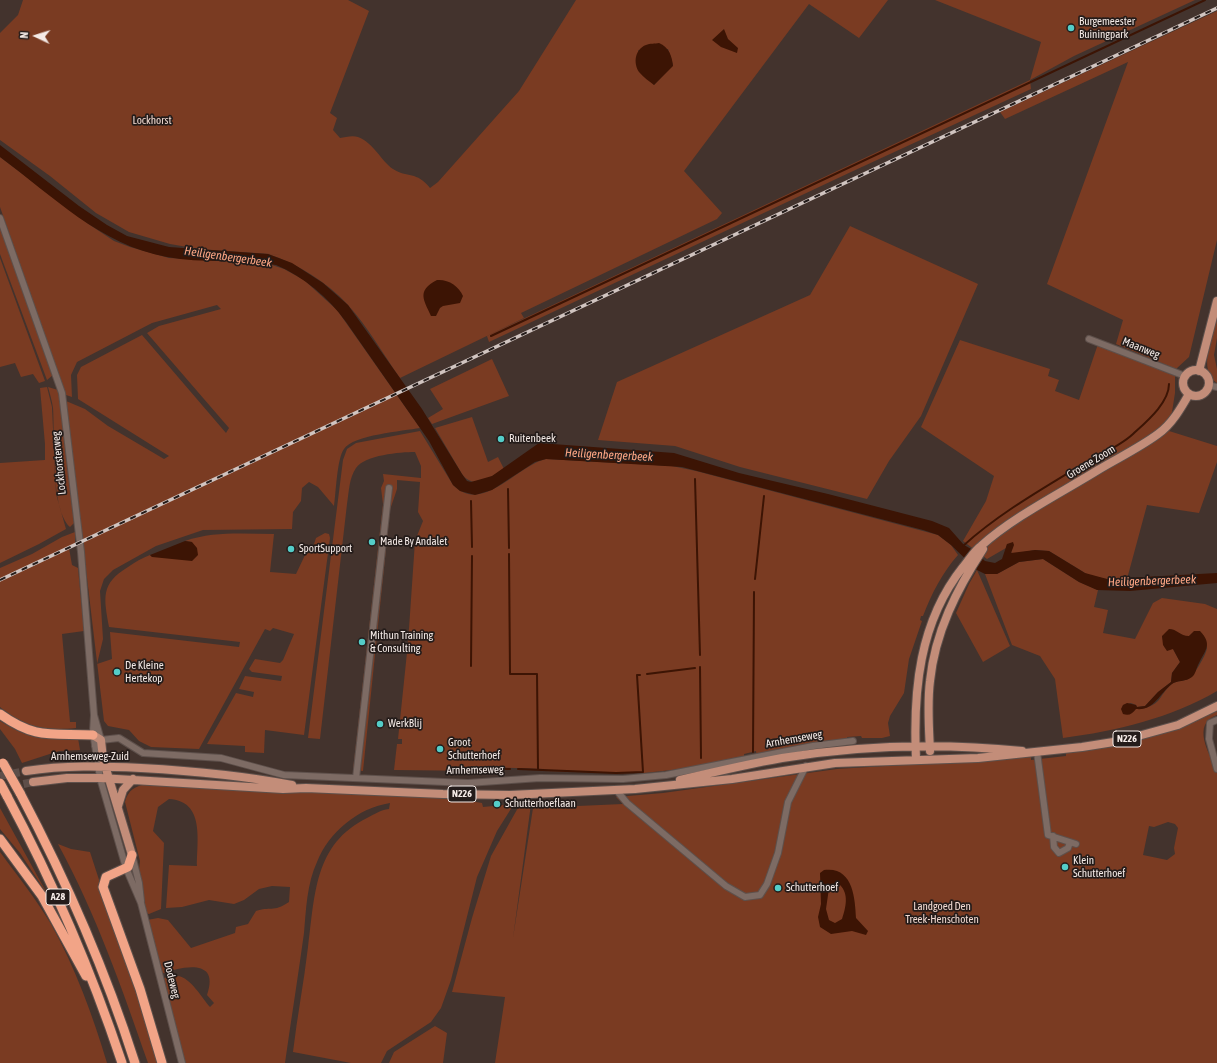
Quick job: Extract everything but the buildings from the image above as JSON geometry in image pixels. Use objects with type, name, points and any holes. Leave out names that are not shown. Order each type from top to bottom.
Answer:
[{"type":"highway","points":[[0,714],[19,726],[38,734],[96,740]]},
{"type":"highway","name":"A28","points":[[1,760],[20,793],[66,885],[95,950],[135,1063]]},
{"type":"highway","name":"A28","points":[[0,783],[53,885],[101,1001],[122,1063]]},
{"type":"highway","name":"A28","points":[[0,839],[42,896],[101,1001]]},
{"type":"highway","points":[[132,855],[126,868],[108,876],[105,879],[103,886],[140,989],[162,1063]]},
{"type":"main road","points":[[1199,371],[1217,301]]},
{"type":"main road","points":[[1199,371],[1206,376],[1208,385],[1206,391],[1201,395],[1195,396],[1189,394],[1184,386],[1185,376],[1190,372],[1199,371]]},
{"type":"main road","name":"Groene Zoom","points":[[916,759],[916,694],[920,658],[935,613],[982,548],[992,537],[1018,519],[1159,434],[1181,409],[1189,394]]},
{"type":"main road","name":"Groene Zoom","points":[[931,759],[928,707],[930,681],[935,652],[960,578]]},
{"type":"main road","name":"Arnhemseweg","points":[[138,779],[283,789],[306,788],[488,795],[553,794],[617,790],[732,779],[835,762],[978,758],[1082,747],[1149,734],[1178,725],[1217,706]]},
{"type":"main road","name":"Lockhorsterweg","points":[[96,740],[101,766],[109,778]]},
{"type":"main road","name":"Arnhemseweg","points":[[643,788],[782,758],[862,749],[930,747],[998,749],[1035,752]]},
{"type":"main road","name":"Arnhemseweg-Zuid","points":[[26,771],[57,767],[101,766],[154,769]]},
{"type":"main road","name":"Arnhemseweg","points":[[154,769],[223,773],[306,788]]},
{"type":"main road","name":"Arnhemseweg-Zuid","points":[[33,782],[67,778],[138,779]]},
{"type":"main road","name":"Dodeweg","points":[[109,778],[132,855]]},
{"type":"main road","points":[[118,806],[123,790],[138,779]]},
{"type":"street","name":"Lockhorsterweg","points":[[0,218],[62,393],[81,552],[96,740]]},
{"type":"street","name":"Maanweg","points":[[1089,340],[1185,376]]},
{"type":"street","points":[[1208,385],[1217,388]]},
{"type":"street","points":[[356,778],[388,488]]},
{"type":"street","name":"Lockhorsterweg","points":[[94,716],[92,725],[96,740]]},
{"type":"street","points":[[1217,720],[1210,723],[1209,739],[1217,769]]},
{"type":"street","name":"Arnhemseweg","points":[[96,740],[119,738],[143,753],[221,758],[284,775],[468,783],[540,778],[623,779],[673,774],[813,746],[853,741]]},
{"type":"street","points":[[1035,752],[1048,835],[1053,836],[1073,843],[1059,853],[1054,848],[1053,836]]},
{"type":"street","name":"Dodeweg","points":[[101,766],[100,778],[126,868],[141,903]]},
{"type":"street","points":[[617,790],[627,803],[674,844],[726,886],[745,897],[760,895],[767,884],[782,840],[788,802],[806,766]]},
{"type":"street","name":"Dodeweg","points":[[132,855],[139,883],[141,903],[182,1063]]},
{"type":"green space","name":"Lockhorst","points":[[23,0],[348,0],[369,11],[330,113],[337,118],[333,130],[340,138],[354,136],[364,140],[369,143],[393,169],[421,179],[430,188],[438,182],[519,91],[576,0],[888,0],[859,38],[809,4],[684,171],[722,213],[717,219],[521,313],[524,318],[400,378],[362,322],[340,297],[321,281],[301,268],[268,254],[284,255],[199,249],[170,244],[129,232],[96,213],[50,176],[0,140],[0,33],[18,15]],"holes":[[[668,49],[673,65],[654,85],[638,50]]]},
{"type":"green space","name":"Burgemeester Buiningpark","points":[[935,0],[1195,0],[1074,56],[1030,80],[1041,42]]},
{"type":"green space","points":[[1217,11],[1217,240],[1189,357],[1176,369],[1116,344],[1123,320],[1047,284],[1128,62],[1005,119],[1000,112]]},
{"type":"green space","points":[[1030,80],[1031,89],[489,342],[487,336]]},
{"type":"green space","points":[[0,157],[87,223],[114,241],[169,258],[266,263],[284,269],[304,280],[337,310],[420,428],[368,437],[349,444],[344,449],[340,460],[334,506],[318,487],[309,482],[302,488],[301,501],[293,512],[292,529],[203,530],[156,546],[113,570],[104,579],[100,591],[103,639],[97,663],[66,401],[85,409],[108,426],[164,459],[169,456],[78,399],[77,375],[81,367],[142,335],[226,433],[229,428],[147,333],[159,326],[221,309],[217,305],[152,323],[77,362],[71,375],[72,397],[66,395],[0,207]]},
{"type":"green space","points":[[0,226],[53,375],[47,380],[0,254]]},
{"type":"green space","points":[[850,226],[978,284],[921,416],[889,461],[867,499],[740,467],[675,446],[598,440],[617,382],[810,295]]},
{"type":"green space","points":[[0,258],[45,381],[39,383],[33,374],[21,377],[15,363],[0,367]]},
{"type":"green space","points":[[1217,313],[1217,338],[1214,355],[1217,369],[1217,383],[1211,378],[1207,361],[1210,340]]},
{"type":"green space","points":[[960,340],[1050,369],[1048,376],[1059,380],[1055,391],[1079,400],[1098,344],[1175,376],[1175,393],[1169,431],[1217,446],[1217,462],[1199,513],[1147,505],[1127,579],[1107,579],[1090,576],[1049,551],[1035,550],[1013,554],[1011,552],[1013,546],[1007,544],[1006,548],[987,559],[963,541],[986,501],[994,476],[921,427]]},
{"type":"green space","points":[[492,359],[509,396],[432,424],[428,418],[443,409],[430,389]]},
{"type":"green space","points":[[47,387],[52,407],[56,494],[66,529],[0,563],[0,463],[45,460],[40,388]]},
{"type":"green space","points":[[48,387],[58,390],[61,409],[74,523],[70,527],[64,518],[59,505],[56,489],[53,408]]},
{"type":"green space","points":[[472,417],[488,462],[498,457],[504,469],[487,479],[477,482],[467,479],[462,474],[435,428]]},
{"type":"green space","points":[[420,431],[453,485],[464,493],[476,494],[488,492],[535,463],[546,459],[672,466],[938,535],[951,545],[958,555],[942,576],[923,616],[921,616],[920,620],[922,621],[909,659],[904,693],[890,716],[888,723],[890,736],[882,738],[862,738],[861,736],[847,737],[849,746],[757,760],[756,751],[744,754],[744,756],[700,765],[699,767],[644,773],[544,771],[544,769],[486,767],[486,771],[394,770],[397,744],[402,744],[402,739],[398,739],[408,643],[415,541],[423,521],[418,512],[420,482],[397,480],[397,489],[390,510],[363,771],[353,770],[383,504],[381,488],[384,481],[383,474],[421,478],[421,466],[415,452],[383,455],[367,460],[361,464],[356,468],[352,476],[347,504],[320,739],[308,738],[343,460],[347,449],[356,443]]},
{"type":"green space","points":[[75,532],[75,545],[69,548],[72,565],[78,568],[84,631],[62,634],[70,722],[76,722],[76,728],[44,728],[18,719],[0,707],[0,568],[32,554],[62,537]]},
{"type":"green space","points":[[325,533],[329,534],[330,538],[304,735],[265,730],[264,753],[245,752],[245,746],[207,744],[236,693],[253,697],[254,692],[239,689],[245,676],[281,681],[282,676],[252,672],[249,669],[255,659],[280,663],[283,660],[294,634],[273,628],[270,631],[265,629],[199,749],[151,747],[139,741],[129,730],[108,726],[104,721],[97,664],[112,659],[110,632],[239,647],[240,642],[109,627],[105,600],[108,586],[119,573],[139,560],[150,555],[152,557],[192,542],[185,541],[196,538],[218,534],[274,534],[270,572],[296,574],[306,553],[312,550],[316,538]]},
{"type":"green space","points":[[1043,559],[1079,582],[1098,590],[1094,607],[1108,610],[1103,633],[1135,639],[1153,603],[1162,598],[1205,604],[1217,609],[1217,691],[1181,709],[1143,722],[1103,732],[1063,738],[1055,679],[1040,656],[1012,645],[985,574],[997,574],[1019,562]],"holes":[[[1194,632],[1203,635],[1207,648],[1199,665],[1190,677],[1186,680],[1173,683],[1153,705],[1143,708],[1122,709],[1123,705],[1131,703],[1137,707],[1145,706],[1158,692],[1171,682],[1172,673],[1180,662],[1173,649],[1165,648],[1162,636],[1189,636]]]},
{"type":"green space","points":[[977,570],[1010,646],[983,662],[956,613]]},
{"type":"green space","name":"Landgoed Den Treek-Henschoten","points":[[1217,711],[1217,715],[1209,719],[1205,725],[1203,732],[1204,740],[1217,770],[1217,1063],[495,1063],[505,997],[452,992],[491,856],[519,806],[531,804],[513,938],[533,808],[623,804],[616,797],[663,793],[837,769],[1031,757],[1031,760],[1066,756],[1066,753],[1106,748],[1143,739],[1180,727]],"holes":[[[1168,822],[1175,824],[1178,828],[1174,848],[1175,854],[1167,860],[1143,855],[1149,826],[1154,827]]]},
{"type":"green space","points":[[0,721],[11,728],[38,737],[55,739],[78,738],[80,750],[59,751],[22,763],[15,749],[0,729]]},
{"type":"green space","points":[[147,784],[450,798],[482,803],[483,807],[514,804],[497,831],[477,877],[451,980],[441,1008],[431,1022],[387,1051],[381,1063],[351,1063],[293,1052],[313,909],[320,873],[336,842],[350,829],[367,818],[378,812],[389,809],[390,803],[367,810],[346,823],[337,831],[322,851],[314,870],[308,897],[285,1063],[183,1063],[162,978],[178,976],[187,980],[192,984],[210,1007],[214,1003],[207,995],[210,983],[208,975],[204,970],[189,967],[161,974],[147,920],[158,918],[168,920],[191,948],[235,933],[236,927],[248,924],[256,911],[279,907],[289,902],[290,887],[272,886],[259,889],[244,900],[234,904],[209,900],[182,907],[166,908],[169,865],[197,866],[198,845],[198,834],[194,814],[189,807],[181,801],[169,799],[158,807],[153,831],[164,843],[161,909],[149,914],[145,913],[139,870],[140,861],[125,802],[128,794],[133,789]]},
{"type":"green space","points":[[0,808],[49,897],[20,853],[0,829]]},
{"type":"green space","points":[[58,844],[71,849],[90,852],[102,889],[123,943],[159,1063],[148,1063],[108,952],[72,870]]},
{"type":"green space","points":[[0,852],[39,905],[60,940],[83,992],[107,1063],[0,1063]]},
{"type":"green space","points":[[435,1026],[447,1033],[443,1063],[389,1063],[394,1052]]},
{"type":"water","points":[[724,29],[728,39],[738,48],[737,53],[721,47],[712,40]]},
{"type":"water","points":[[659,43],[669,52],[673,66],[654,85],[639,72],[636,65],[636,57],[637,53],[642,47],[649,44]]},
{"type":"water","name":"Heiligenbergerbeek","points":[[0,145],[79,206],[107,225],[127,236],[169,247],[268,254],[292,263],[323,283],[348,305],[422,409],[467,481],[471,482],[492,476],[539,443],[674,453],[739,473],[932,521],[949,528],[964,545],[973,550],[985,561],[995,563],[1002,559],[1007,544],[1013,542],[1014,545],[1011,553],[1035,550],[1049,551],[1085,573],[1107,579],[1217,573],[1217,583],[1130,591],[1097,590],[1079,582],[1043,559],[1019,562],[997,574],[985,574],[977,570],[951,545],[938,535],[682,467],[546,459],[535,462],[492,490],[475,495],[460,491],[453,485],[429,441],[346,322],[323,296],[306,282],[276,265],[249,262],[180,259],[143,251],[120,242],[78,217],[58,203],[0,157]]},
{"type":"water","points":[[437,280],[453,284],[459,289],[463,296],[460,303],[443,306],[440,308],[436,316],[431,316],[424,300],[424,292],[430,284]]},
{"type":"water","points":[[185,541],[192,542],[197,548],[198,555],[192,561],[152,557],[150,555]]},
{"type":"water","points":[[1169,629],[1189,636],[1194,631],[1200,631],[1204,636],[1207,647],[1194,674],[1190,679],[1172,684],[1152,705],[1142,709],[1136,709],[1129,715],[1123,714],[1121,709],[1123,705],[1127,703],[1136,705],[1137,707],[1145,706],[1158,692],[1171,682],[1172,673],[1180,662],[1173,649],[1167,651],[1163,645],[1162,636]]},
{"type":"water","points":[[824,870],[834,870],[847,878],[853,893],[856,918],[868,931],[866,935],[852,931],[831,934],[820,927],[818,917],[821,904],[820,873]],"holes":[[[834,884],[840,885],[845,892],[846,901],[842,919],[835,923],[829,920],[826,909],[829,888]]]},
{"type":"waterway","points":[[491,336],[1205,0]]},
{"type":"waterway","points":[[963,546],[991,523],[1021,502],[1127,439],[1156,412],[1165,398],[1169,384]]},
{"type":"waterway","points":[[695,479],[700,655]]},
{"type":"waterway","points":[[508,489],[509,548]]},
{"type":"waterway","points":[[755,579],[764,496]]},
{"type":"waterway","points":[[471,501],[472,547]]},
{"type":"waterway","points":[[509,554],[510,674],[537,674],[538,770]]},
{"type":"waterway","points":[[471,666],[472,556]]},
{"type":"waterway","points":[[753,752],[754,592]]},
{"type":"waterway","points":[[700,667],[701,758]]},
{"type":"waterway","points":[[647,674],[695,668]]},
{"type":"waterway","points":[[518,769],[616,773],[643,772],[637,675],[640,675]]},
{"type":"waterway","points":[[474,769],[510,769]]},
{"type":"tunnel","points":[[0,776],[26,771]]},
{"type":"tunnel","points":[[0,789],[33,782]]},
{"type":"railway","points":[[0,580],[1217,8]]},
{"type":"place","name":"Burgemeester Buiningpark","points":[[1071,28]]},
{"type":"place","name":"Ruitenbeek","points":[[501,439]]},
{"type":"place","name":"Made By Andalet","points":[[372,542]]},
{"type":"place","name":"SportSupport","points":[[291,549]]},
{"type":"place","name":"Mithun Training & Consulting","points":[[362,642]]},
{"type":"place","name":"De Kleine Hertekop","points":[[117,672]]},
{"type":"place","name":"WerkBlij","points":[[380,724]]},
{"type":"place","name":"Groot Schutterhoef","points":[[440,749]]},
{"type":"place","name":"Schutterhoeflaan","points":[[497,804]]},
{"type":"place","name":"Klein Schutterhoef","points":[[1065,867]]},
{"type":"place","name":"Schutterhoef","points":[[778,888]]}]
